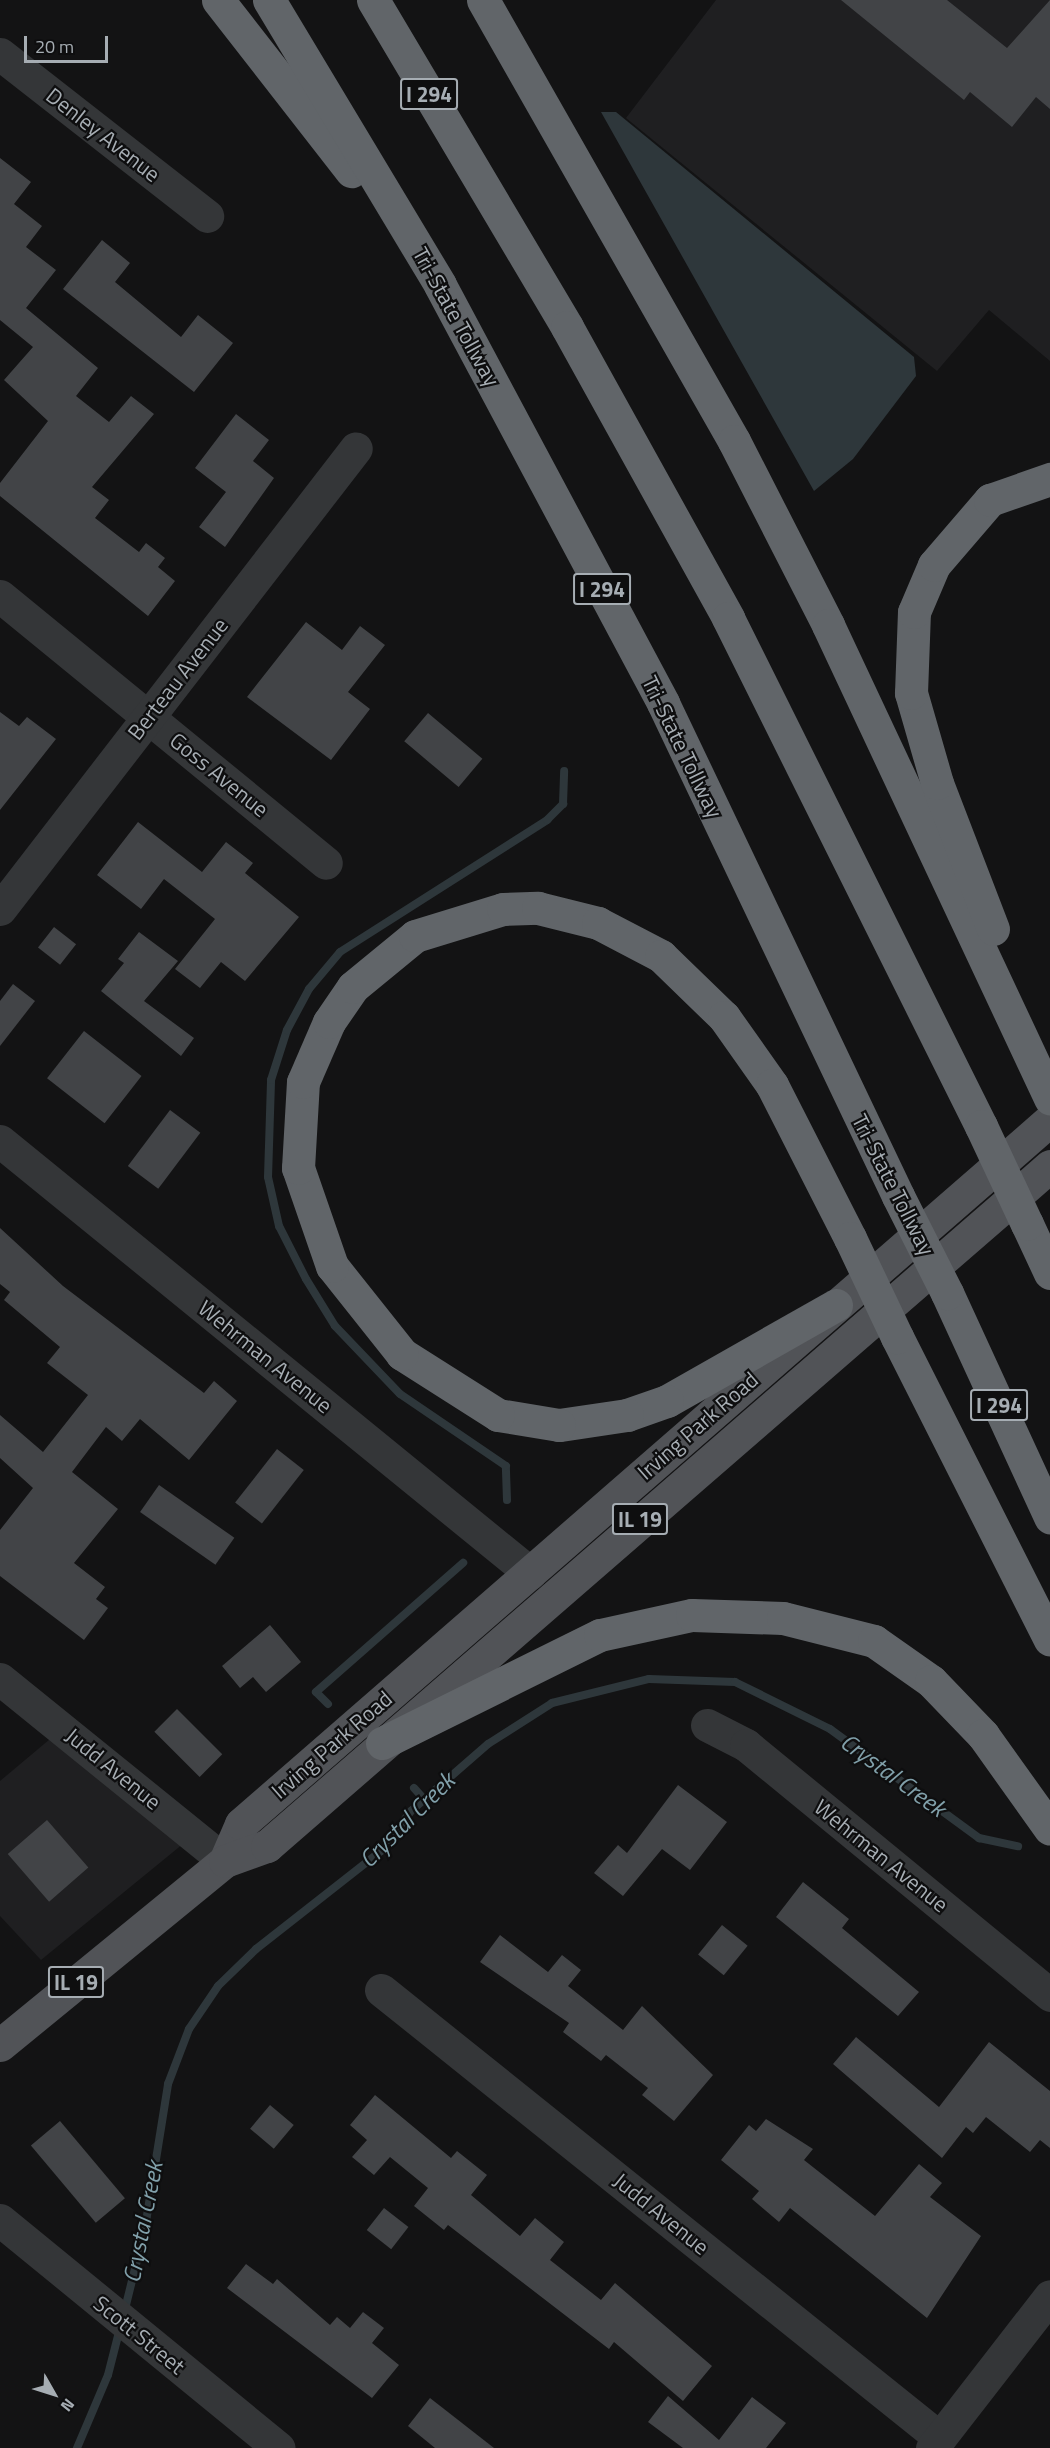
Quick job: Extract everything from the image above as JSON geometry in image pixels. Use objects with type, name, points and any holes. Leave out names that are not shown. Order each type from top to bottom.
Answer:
[{"type":"highway","points":[[218,0],[440,285]]},
{"type":"highway","name":"Tri-State Tollway","points":[[269,0],[440,285],[663,703],[898,1196],[947,1293],[1050,1518]]},
{"type":"highway","name":"I 294","points":[[373,0],[567,327],[728,618],[981,1126],[1050,1273]]},
{"type":"highway","points":[[483,0],[734,441],[828,625],[1046,1079]]},
{"type":"highway","points":[[1046,1079],[937,783],[911,693],[914,612],[934,565],[990,500],[1050,479]]},
{"type":"highway","points":[[836,1305],[667,1401],[627,1415],[559,1425],[498,1415],[402,1354],[332,1266],[298,1168],[303,1082],[329,1022],[353,987],[415,936],[503,909],[538,908],[578,917],[630,935],[661,956],[724,1017],[772,1084],[1050,1640]]},
{"type":"highway","points":[[382,1743],[600,1635],[692,1615],[783,1618],[874,1641],[931,1681],[983,1736],[1050,1828]]},
{"type":"main road","name":"Irving Park Road","points":[[225,1861],[242,1824],[1050,1120]]},
{"type":"main road","name":"Irving Park Road","points":[[0,2045],[225,1861],[267,1846],[382,1743],[1050,1166]]},
{"type":"street","name":"Denley Avenue","points":[[0,54],[207,216]]},
{"type":"street","name":"Berteau Avenue","points":[[0,909],[356,448]]},
{"type":"street","name":"Goss Avenue","points":[[0,596],[326,863]]},
{"type":"street","name":"Wehrman Avenue","points":[[0,1141],[530,1572]]},
{"type":"street","name":"Judd Avenue","points":[[0,1679],[225,1861]]},
{"type":"street","name":"Wehrman Avenue","points":[[707,1725],[746,1745],[1050,1995]]},
{"type":"street","name":"Judd Avenue","points":[[381,1990],[936,2443]]},
{"type":"street","name":"Scott Street","points":[[0,2220],[279,2448]]},
{"type":"street","points":[[936,2443],[1050,2296]]},
{"type":"shaded area","points":[[716,0],[1050,0],[1050,361],[989,310],[937,371],[626,118]]},
{"type":"shaded area","points":[[601,112],[616,112],[914,357],[916,376],[853,459],[814,491]]},
{"type":"shaded area","points":[[56,1734],[189,1839],[41,1960],[0,1916],[0,1781]]},
{"type":"building","points":[[841,0],[947,0],[1007,48],[1050,0],[1050,109],[1036,97],[1012,127],[970,92],[964,100]]},
{"type":"building","points":[[0,158],[31,182],[14,204],[42,226],[26,247],[56,270],[26,308],[98,368],[76,396],[109,422],[131,396],[154,414],[92,487],[109,500],[95,518],[139,552],[146,543],[165,558],[158,567],[175,581],[148,616],[0,496],[0,483],[48,421],[4,380],[33,347],[0,320]]},
{"type":"building","points":[[102,240],[130,263],[115,282],[181,337],[198,315],[233,343],[194,392],[63,289]]},
{"type":"building","points":[[236,414],[269,440],[253,461],[274,478],[225,547],[199,527],[226,492],[195,468]]},
{"type":"building","points":[[306,622],[342,650],[360,626],[385,645],[348,692],[370,709],[331,760],[247,697]]},
{"type":"building","points":[[0,712],[19,726],[27,717],[56,739],[0,810]]},
{"type":"building","points":[[428,713],[482,759],[459,787],[404,741]]},
{"type":"building","points":[[138,822],[202,872],[226,842],[253,863],[245,873],[299,917],[245,981],[221,962],[200,988],[175,969],[215,919],[164,879],[141,909],[97,875]]},
{"type":"building","points":[[54,927],[76,944],[60,965],[38,947]]},
{"type":"building","points":[[139,932],[178,961],[144,1001],[194,1038],[181,1056],[101,991],[124,963],[118,959]]},
{"type":"building","points":[[13,984],[35,1001],[0,1046],[0,1001]]},
{"type":"building","points":[[84,1031],[142,1076],[105,1123],[47,1078]]},
{"type":"building","points":[[170,1110],[200,1133],[158,1189],[128,1166]]},
{"type":"building","points":[[0,1228],[63,1286],[204,1393],[214,1381],[237,1401],[189,1460],[140,1419],[122,1441],[106,1427],[72,1472],[118,1509],[74,1563],[105,1587],[96,1599],[108,1608],[84,1640],[0,1576],[0,1530],[33,1488],[0,1458],[0,1415],[43,1452],[88,1395],[47,1363],[60,1347],[4,1300],[10,1292],[0,1284]]},
{"type":"building","points":[[277,1449],[304,1470],[262,1524],[235,1503]]},
{"type":"building","points":[[159,1485],[234,1538],[215,1565],[140,1512]]},
{"type":"building","points":[[270,1625],[301,1662],[266,1692],[253,1677],[240,1688],[222,1666]]},
{"type":"building","points":[[177,1709],[222,1754],[200,1777],[154,1732]]},
{"type":"building","points":[[678,1785],[727,1822],[690,1870],[662,1849],[623,1896],[594,1873],[618,1845],[627,1853]]},
{"type":"building","points":[[47,1820],[88,1868],[49,1902],[8,1854]]},
{"type":"building","points":[[803,1882],[849,1919],[842,1928],[919,1992],[898,2016],[776,1917]]},
{"type":"building","points":[[722,1925],[748,1946],[724,1975],[698,1955]]},
{"type":"building","points":[[500,1935],[548,1972],[562,1955],[581,1970],[568,1986],[623,2030],[642,2006],[713,2075],[674,2121],[642,2095],[648,2088],[606,2055],[601,2061],[563,2032],[569,2023],[480,1962]]},
{"type":"building","points":[[856,2037],[939,2107],[989,2042],[1050,2091],[1050,2148],[1040,2140],[1030,2152],[986,2117],[973,2133],[966,2127],[942,2158],[833,2064]]},
{"type":"building","points":[[375,2095],[451,2158],[457,2151],[487,2175],[471,2195],[520,2236],[535,2218],[564,2242],[550,2260],[601,2300],[615,2283],[712,2366],[683,2401],[614,2342],[609,2349],[448,2225],[444,2230],[414,2206],[428,2188],[390,2157],[374,2175],[352,2157],[367,2140],[350,2125]]},
{"type":"building","points":[[270,2105],[294,2125],[274,2149],[250,2129]]},
{"type":"building","points":[[766,2119],[813,2149],[804,2160],[875,2216],[919,2164],[942,2183],[930,2197],[981,2236],[927,2318],[790,2208],[779,2222],[752,2199],[759,2191],[721,2160],[749,2125],[756,2131]]},
{"type":"building","points":[[60,2121],[125,2198],[96,2223],[31,2145]]},
{"type":"building","points":[[384,2208],[408,2227],[391,2249],[367,2230]]},
{"type":"building","points":[[246,2264],[273,2284],[277,2279],[330,2325],[337,2317],[350,2328],[363,2312],[384,2328],[372,2343],[399,2365],[372,2398],[227,2288]]},
{"type":"building","points":[[668,2396],[719,2440],[752,2397],[786,2423],[766,2448],[683,2448],[648,2422]]},
{"type":"building","points":[[430,2398],[494,2448],[435,2448],[408,2426]]},
{"type":"waterway","points":[[507,1500],[506,1466],[400,1394],[335,1326],[306,1279],[279,1226],[268,1177],[271,1080],[287,1030],[309,989],[340,952],[547,820],[563,804],[564,771]]},
{"type":"waterway","points":[[328,1704],[316,1692],[463,1563]]},
{"type":"waterway","name":"Crystal Creek","points":[[124,2313],[145,2228],[168,2084],[189,2029],[218,1986],[256,1949],[381,1851],[411,1811],[488,1744],[552,1703],[649,1679],[735,1682],[830,1729],[979,1838],[1018,1846]]},
{"type":"waterway","points":[[414,1788],[424,1799]]},
{"type":"waterway","name":"Crystal Creek","points":[[77,2448],[108,2375],[120,2328]]}]
